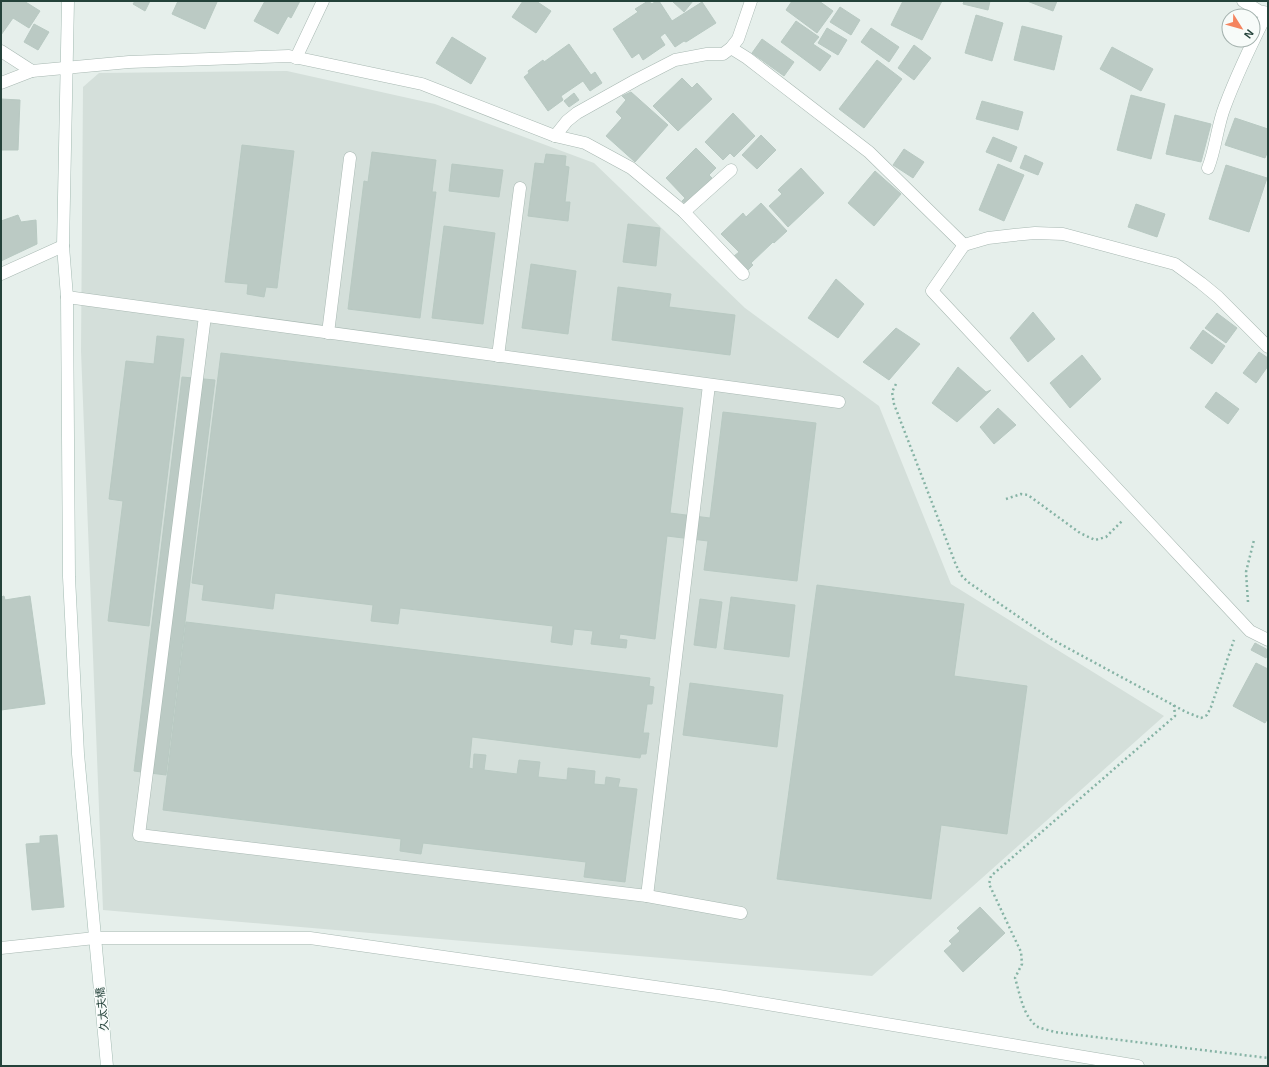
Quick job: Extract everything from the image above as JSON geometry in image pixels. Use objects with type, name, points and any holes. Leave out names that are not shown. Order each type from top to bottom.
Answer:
[{"type":"street","name":"久太夫橋","points":[[68,1],[63,246],[67,297],[69,577],[78,754],[107,1066]]},
{"type":"street","points":[[296,58],[323,1]]},
{"type":"street","points":[[556,136],[567,122],[577,113],[668,63],[675,60],[723,54],[731,48],[738,39],[751,1]]},
{"type":"street","points":[[1208,168],[1214,154],[1224,107],[1267,13],[1259,11],[1243,1]]},
{"type":"street","points":[[731,48],[747,58],[869,152],[964,245]]},
{"type":"street","points":[[1,50],[32,71]]},
{"type":"street","points":[[1,83],[32,71],[129,62],[289,56],[422,84],[556,136],[585,143],[631,168],[684,212],[743,274]]},
{"type":"street","points":[[328,333],[350,158]]},
{"type":"street","points":[[684,212],[731,170]]},
{"type":"street","points":[[498,356],[520,188]]},
{"type":"street","points":[[1268,347],[1218,297],[1201,282],[1175,264],[1063,234],[1035,233],[1014,235],[988,238],[964,245],[932,291],[1250,631],[1268,640]]},
{"type":"street","points":[[1,274],[63,246]]},
{"type":"street","points":[[67,297],[839,402]]},
{"type":"street","points":[[205,316],[139,835],[647,896],[741,913]]},
{"type":"street","points":[[647,896],[709,385]]},
{"type":"street","points":[[1,948],[95,938],[310,938],[720,996],[1138,1066]]},
{"type":"path","points":[[896,384],[892,392],[894,404],[960,575],[1051,639],[1201,718],[1207,715],[1211,707],[1243,623],[1249,616],[1246,572],[1254,540]]},
{"type":"path","points":[[1006,499],[1021,494],[1028,495],[1080,534],[1095,540],[1106,536],[1135,508]]},
{"type":"path","points":[[1174,705],[1175,716],[991,876],[990,884],[1021,952],[1022,964],[1015,978],[1029,1018],[1038,1027],[1054,1032],[1268,1058]]},
{"type":"shaded area","points":[[287,71],[435,104],[594,163],[745,308],[879,406],[951,584],[1164,716],[872,976],[103,910],[81,351],[83,87],[99,73]]},
{"type":"building","points":[[1,1],[24,1],[40,11],[29,28],[13,18],[1,35]]},
{"type":"building","points":[[135,1],[150,1],[145,11],[133,4]]},
{"type":"building","points":[[178,1],[217,2],[205,29],[172,14]]},
{"type":"building","points":[[265,1],[300,1],[291,18],[288,16],[278,34],[254,21]]},
{"type":"building","points":[[523,1],[536,1],[551,11],[536,33],[512,17]]},
{"type":"building","points":[[648,1],[652,4],[659,1],[672,21],[702,2],[716,23],[686,42],[684,41],[675,47],[665,33],[660,37],[665,45],[643,60],[639,53],[632,58],[613,29],[638,12],[635,9]]},
{"type":"building","points":[[672,1],[693,1],[684,12]]},
{"type":"building","points":[[792,1],[819,1],[833,11],[817,33],[786,10]]},
{"type":"building","points":[[903,1],[942,1],[922,40],[891,25]]},
{"type":"building","points":[[964,1],[990,1],[988,10],[963,4]]},
{"type":"building","points":[[1027,1],[1057,1],[1053,11]]},
{"type":"building","points":[[840,7],[860,20],[851,35],[830,22]]},
{"type":"building","points":[[976,15],[1003,23],[992,61],[965,53]]},
{"type":"building","points":[[796,21],[819,37],[813,44],[831,56],[820,71],[781,42]]},
{"type":"building","points":[[34,24],[49,32],[38,50],[24,42]]},
{"type":"building","points":[[1022,26],[1062,36],[1054,70],[1014,60]]},
{"type":"building","points":[[827,28],[847,40],[838,55],[818,43]]},
{"type":"building","points":[[871,28],[899,47],[889,62],[861,42]]},
{"type":"building","points":[[452,37],[486,58],[471,84],[436,63]]},
{"type":"building","points":[[762,39],[794,62],[784,76],[752,53]]},
{"type":"building","points":[[569,44],[591,75],[595,72],[602,83],[590,91],[583,81],[561,96],[563,100],[548,111],[524,77],[529,73],[528,71],[543,60],[544,62]]},
{"type":"building","points":[[914,45],[931,58],[914,80],[898,68]]},
{"type":"building","points":[[1112,47],[1153,69],[1141,91],[1100,69]]},
{"type":"building","points":[[877,60],[902,79],[864,128],[839,109]]},
{"type":"building","points":[[682,78],[692,88],[697,83],[712,99],[678,131],[653,106]]},
{"type":"building","points":[[631,92],[668,125],[635,162],[606,136],[622,118],[616,112],[626,100],[622,96]]},
{"type":"building","points":[[574,93],[579,100],[569,107],[564,101]]},
{"type":"building","points":[[1131,95],[1165,104],[1151,159],[1117,150]]},
{"type":"building","points":[[1,99],[20,100],[18,150],[1,150]]},
{"type":"building","points":[[982,101],[1023,112],[1018,130],[976,119]]},
{"type":"building","points":[[733,113],[755,136],[734,157],[730,153],[723,160],[705,142]]},
{"type":"building","points":[[1175,115],[1211,124],[1201,162],[1166,154]]},
{"type":"building","points":[[1235,118],[1268,129],[1268,151],[1265,158],[1225,145]]},
{"type":"building","points":[[761,135],[776,150],[757,169],[742,155]]},
{"type":"building","points":[[993,137],[1017,147],[1011,162],[986,152]]},
{"type":"building","points":[[242,145],[294,151],[277,288],[266,287],[264,297],[247,294],[248,284],[225,282]]},
{"type":"building","points":[[696,148],[716,168],[709,175],[712,178],[686,204],[682,201],[685,198],[666,178]]},
{"type":"building","points":[[904,149],[924,162],[913,178],[893,165]]},
{"type":"building","points":[[372,152],[436,160],[432,192],[436,192],[420,318],[348,309],[364,181],[368,182]]},
{"type":"building","points":[[546,154],[566,156],[565,166],[569,167],[565,202],[570,202],[568,221],[528,216],[535,163],[544,164]]},
{"type":"building","points":[[1025,155],[1043,163],[1038,175],[1020,168]]},
{"type":"building","points":[[452,164],[503,170],[499,197],[449,191]]},
{"type":"building","points":[[998,164],[1024,175],[1004,221],[979,210]]},
{"type":"building","points":[[1226,165],[1267,178],[1249,232],[1209,219]]},
{"type":"building","points":[[801,168],[824,193],[788,227],[769,206],[782,194],[778,190]]},
{"type":"building","points":[[875,171],[901,194],[874,226],[848,203]]},
{"type":"building","points":[[761,203],[787,231],[751,263],[753,265],[748,270],[734,256],[739,252],[721,234],[743,213],[746,217]]},
{"type":"building","points":[[1136,204],[1165,214],[1157,237],[1128,227]]},
{"type":"building","points":[[18,215],[21,222],[36,220],[37,244],[1,261],[1,221]]},
{"type":"building","points":[[628,224],[660,228],[656,266],[623,262]]},
{"type":"building","points":[[444,226],[495,233],[483,324],[432,318]]},
{"type":"building","points":[[531,264],[576,271],[568,334],[522,328]]},
{"type":"building","points":[[836,279],[864,304],[838,338],[808,318]]},
{"type":"building","points":[[618,287],[671,294],[669,307],[735,315],[730,355],[612,340]]},
{"type":"building","points":[[1033,312],[1055,339],[1028,362],[1010,338]]},
{"type":"building","points":[[1217,313],[1237,328],[1226,343],[1205,328]]},
{"type":"building","points":[[896,328],[920,344],[889,380],[863,362]]},
{"type":"building","points":[[1203,330],[1225,346],[1212,364],[1190,348]]},
{"type":"building","points":[[157,336],[184,339],[149,626],[108,621],[123,501],[109,499],[126,361],[154,364]]},
{"type":"building","points":[[1259,352],[1268,358],[1268,366],[1256,383],[1243,373]]},
{"type":"building","points":[[221,353],[683,408],[670,513],[710,518],[723,412],[816,423],[797,581],[704,570],[708,541],[667,536],[655,639],[620,634],[619,639],[627,640],[626,648],[591,644],[593,631],[574,629],[572,645],[551,642],[553,626],[400,608],[398,624],[371,621],[373,605],[275,593],[273,609],[202,600],[204,585],[192,583]]},
{"type":"building","points":[[1082,355],[1101,379],[1070,408],[1050,383]]},
{"type":"building","points":[[958,367],[986,392],[991,390],[957,422],[932,403]]},
{"type":"building","points":[[182,377],[215,380],[166,775],[134,771]]},
{"type":"building","points":[[1216,392],[1239,409],[1228,424],[1205,407]]},
{"type":"building","points":[[998,408],[1016,425],[994,444],[980,427]]},
{"type":"building","points":[[817,585],[964,604],[954,676],[1027,686],[1007,834],[941,825],[931,899],[777,879]]},
{"type":"building","points":[[4,596],[5,600],[30,596],[45,704],[1,710],[1,597]]},
{"type":"building","points":[[731,597],[795,605],[789,657],[724,649]]},
{"type":"building","points":[[700,599],[722,602],[716,648],[694,645]]},
{"type":"building","points":[[186,622],[650,678],[649,686],[654,687],[652,704],[647,704],[643,733],[649,733],[646,754],[641,754],[640,758],[472,737],[469,768],[473,769],[474,754],[486,755],[484,770],[517,774],[519,760],[540,762],[538,777],[567,780],[568,768],[595,771],[594,784],[605,785],[606,777],[620,779],[618,787],[637,789],[625,882],[584,877],[586,862],[423,843],[421,854],[400,851],[401,839],[163,810]]},
{"type":"building","points":[[1255,643],[1268,650],[1266,658],[1251,650]]},
{"type":"building","points":[[1256,663],[1268,669],[1268,718],[1265,723],[1233,706]]},
{"type":"building","points":[[690,683],[783,695],[777,747],[683,735]]},
{"type":"building","points":[[57,835],[64,907],[32,910],[26,844],[40,843],[40,836]]},
{"type":"building","points":[[980,907],[1005,933],[963,972],[944,951],[952,944],[949,941],[960,931],[957,928]]}]
